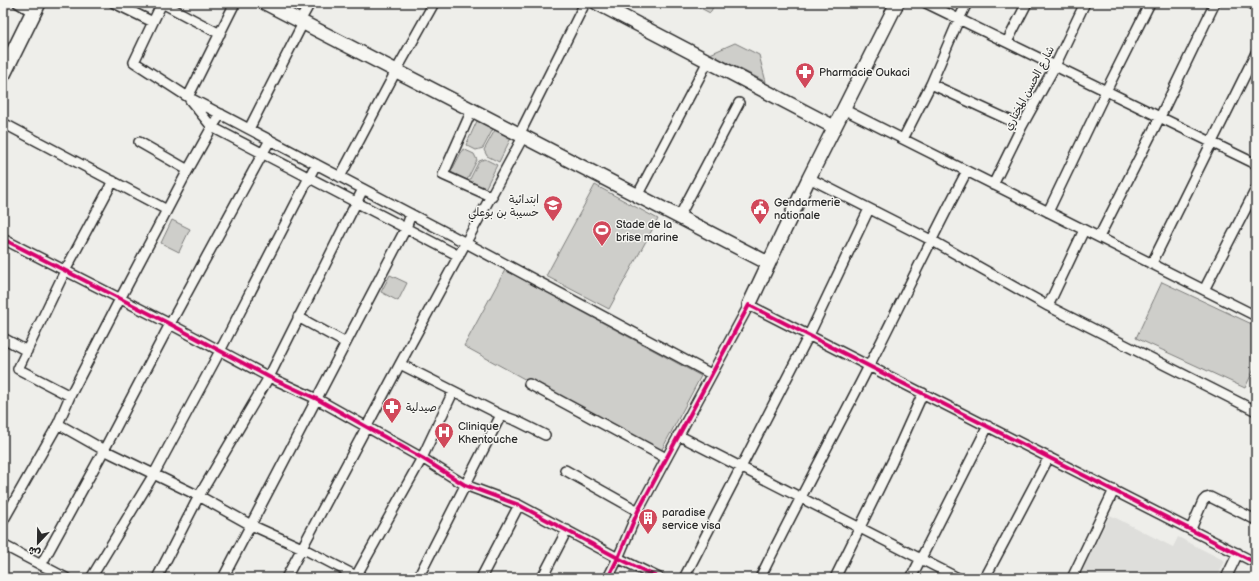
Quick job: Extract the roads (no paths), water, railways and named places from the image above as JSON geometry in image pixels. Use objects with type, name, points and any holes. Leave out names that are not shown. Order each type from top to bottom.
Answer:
[{"type":"main road","points":[[265,3],[768,263]]},
{"type":"main road","points":[[597,3],[834,127]]},
{"type":"main road","points":[[749,305],[809,178],[897,3]]},
{"type":"main road","points":[[3,74],[35,7]]},
{"type":"street","points":[[18,3],[35,7]]},
{"type":"street","points":[[114,3],[153,22]]},
{"type":"street","points":[[220,34],[162,3],[134,62],[188,97],[711,374]]},
{"type":"street","points":[[188,97],[235,3]]},
{"type":"street","points":[[249,129],[310,3]]},
{"type":"street","points":[[340,177],[434,3]]},
{"type":"street","points":[[286,578],[366,426],[458,256],[492,197],[585,3]]},
{"type":"street","points":[[926,3],[1256,164]]},
{"type":"street","points":[[903,139],[931,84],[967,3]]},
{"type":"street","points":[[1007,42],[1027,3]]},
{"type":"street","name":"شارع الحسن المختاري","points":[[993,185],[1022,126],[1055,66],[1085,3]]},
{"type":"street","points":[[1048,212],[1150,3]]},
{"type":"street","points":[[1099,237],[1160,117],[1215,3]]},
{"type":"street","points":[[1251,3],[1256,6]]},
{"type":"street","points":[[1152,263],[1256,53]]},
{"type":"street","points":[[637,196],[708,61]]},
{"type":"street","points":[[931,84],[1022,126]]},
{"type":"street","points":[[188,97],[212,127],[458,256]]},
{"type":"street","points":[[679,217],[739,104]]},
{"type":"street","points":[[843,109],[1256,316]]},
{"type":"street","points":[[472,110],[443,175],[492,197]]},
{"type":"street","points":[[3,521],[58,424],[70,396],[120,299],[188,170],[221,114]]},
{"type":"street","points":[[3,123],[167,210]]},
{"type":"street","points":[[41,565],[270,140]]},
{"type":"street","points":[[139,142],[188,170]]},
{"type":"street","points":[[91,578],[154,474],[220,351],[316,164]]},
{"type":"street","points":[[760,578],[967,171]]},
{"type":"street","points":[[809,178],[931,240],[1048,306],[1256,411]]},
{"type":"street","points":[[70,396],[18,369],[65,271],[113,181]]},
{"type":"street","points":[[157,578],[199,496],[269,377],[363,189]]},
{"type":"street","points":[[1204,290],[1256,189]]},
{"type":"street","points":[[684,578],[809,335],[869,209]]},
{"type":"street","points":[[223,578],[406,228],[410,214]]},
{"type":"street","points":[[1048,306],[1084,230]]},
{"type":"street","points":[[3,239],[170,324],[269,377],[317,399],[422,458],[465,485],[519,505],[618,558],[659,578]]},
{"type":"street","points":[[608,578],[638,511],[749,305],[1256,563]]},
{"type":"street","points":[[298,317],[346,343]]},
{"type":"street","points":[[3,338],[27,350]]},
{"type":"street","points":[[400,364],[453,392],[545,435]]},
{"type":"street","points":[[529,384],[666,458]]},
{"type":"street","points":[[58,424],[104,450],[199,496],[250,525],[302,548],[357,577],[422,458],[453,392]]},
{"type":"street","points":[[835,578],[892,462],[923,393]]},
{"type":"street","points":[[418,578],[501,415]]},
{"type":"street","points":[[911,578],[988,426]]},
{"type":"street","points":[[678,435],[958,578]]},
{"type":"street","points":[[985,578],[1049,457]]},
{"type":"street","points":[[565,470],[638,511]]},
{"type":"street","points":[[1072,578],[1114,490]]},
{"type":"street","points":[[1191,529],[1203,501],[1210,497],[1256,520]]},
{"type":"street","points":[[481,578],[519,505]]},
{"type":"street","points":[[542,578],[567,530]]},
{"type":"street","points":[[3,545],[66,578]]},
{"type":"street","points":[[1226,578],[1238,553]]},
{"type":"place","name":"Pharmacie Oukaci","points":[[805,89]]},
{"type":"place","name":"ابتدائية حسيبة بن بوعلي","points":[[553,222]]},
{"type":"place","name":"Gendarmerie nationale","points":[[760,225]]},
{"type":"place","name":"Stade de la brise marine","points":[[602,247]]},
{"type":"place","name":"صيدلية","points":[[392,424]]},
{"type":"place","name":"Clinique Khentouche","points":[[444,449]]},
{"type":"place","name":"paradise service visa","points":[[648,535]]}]
